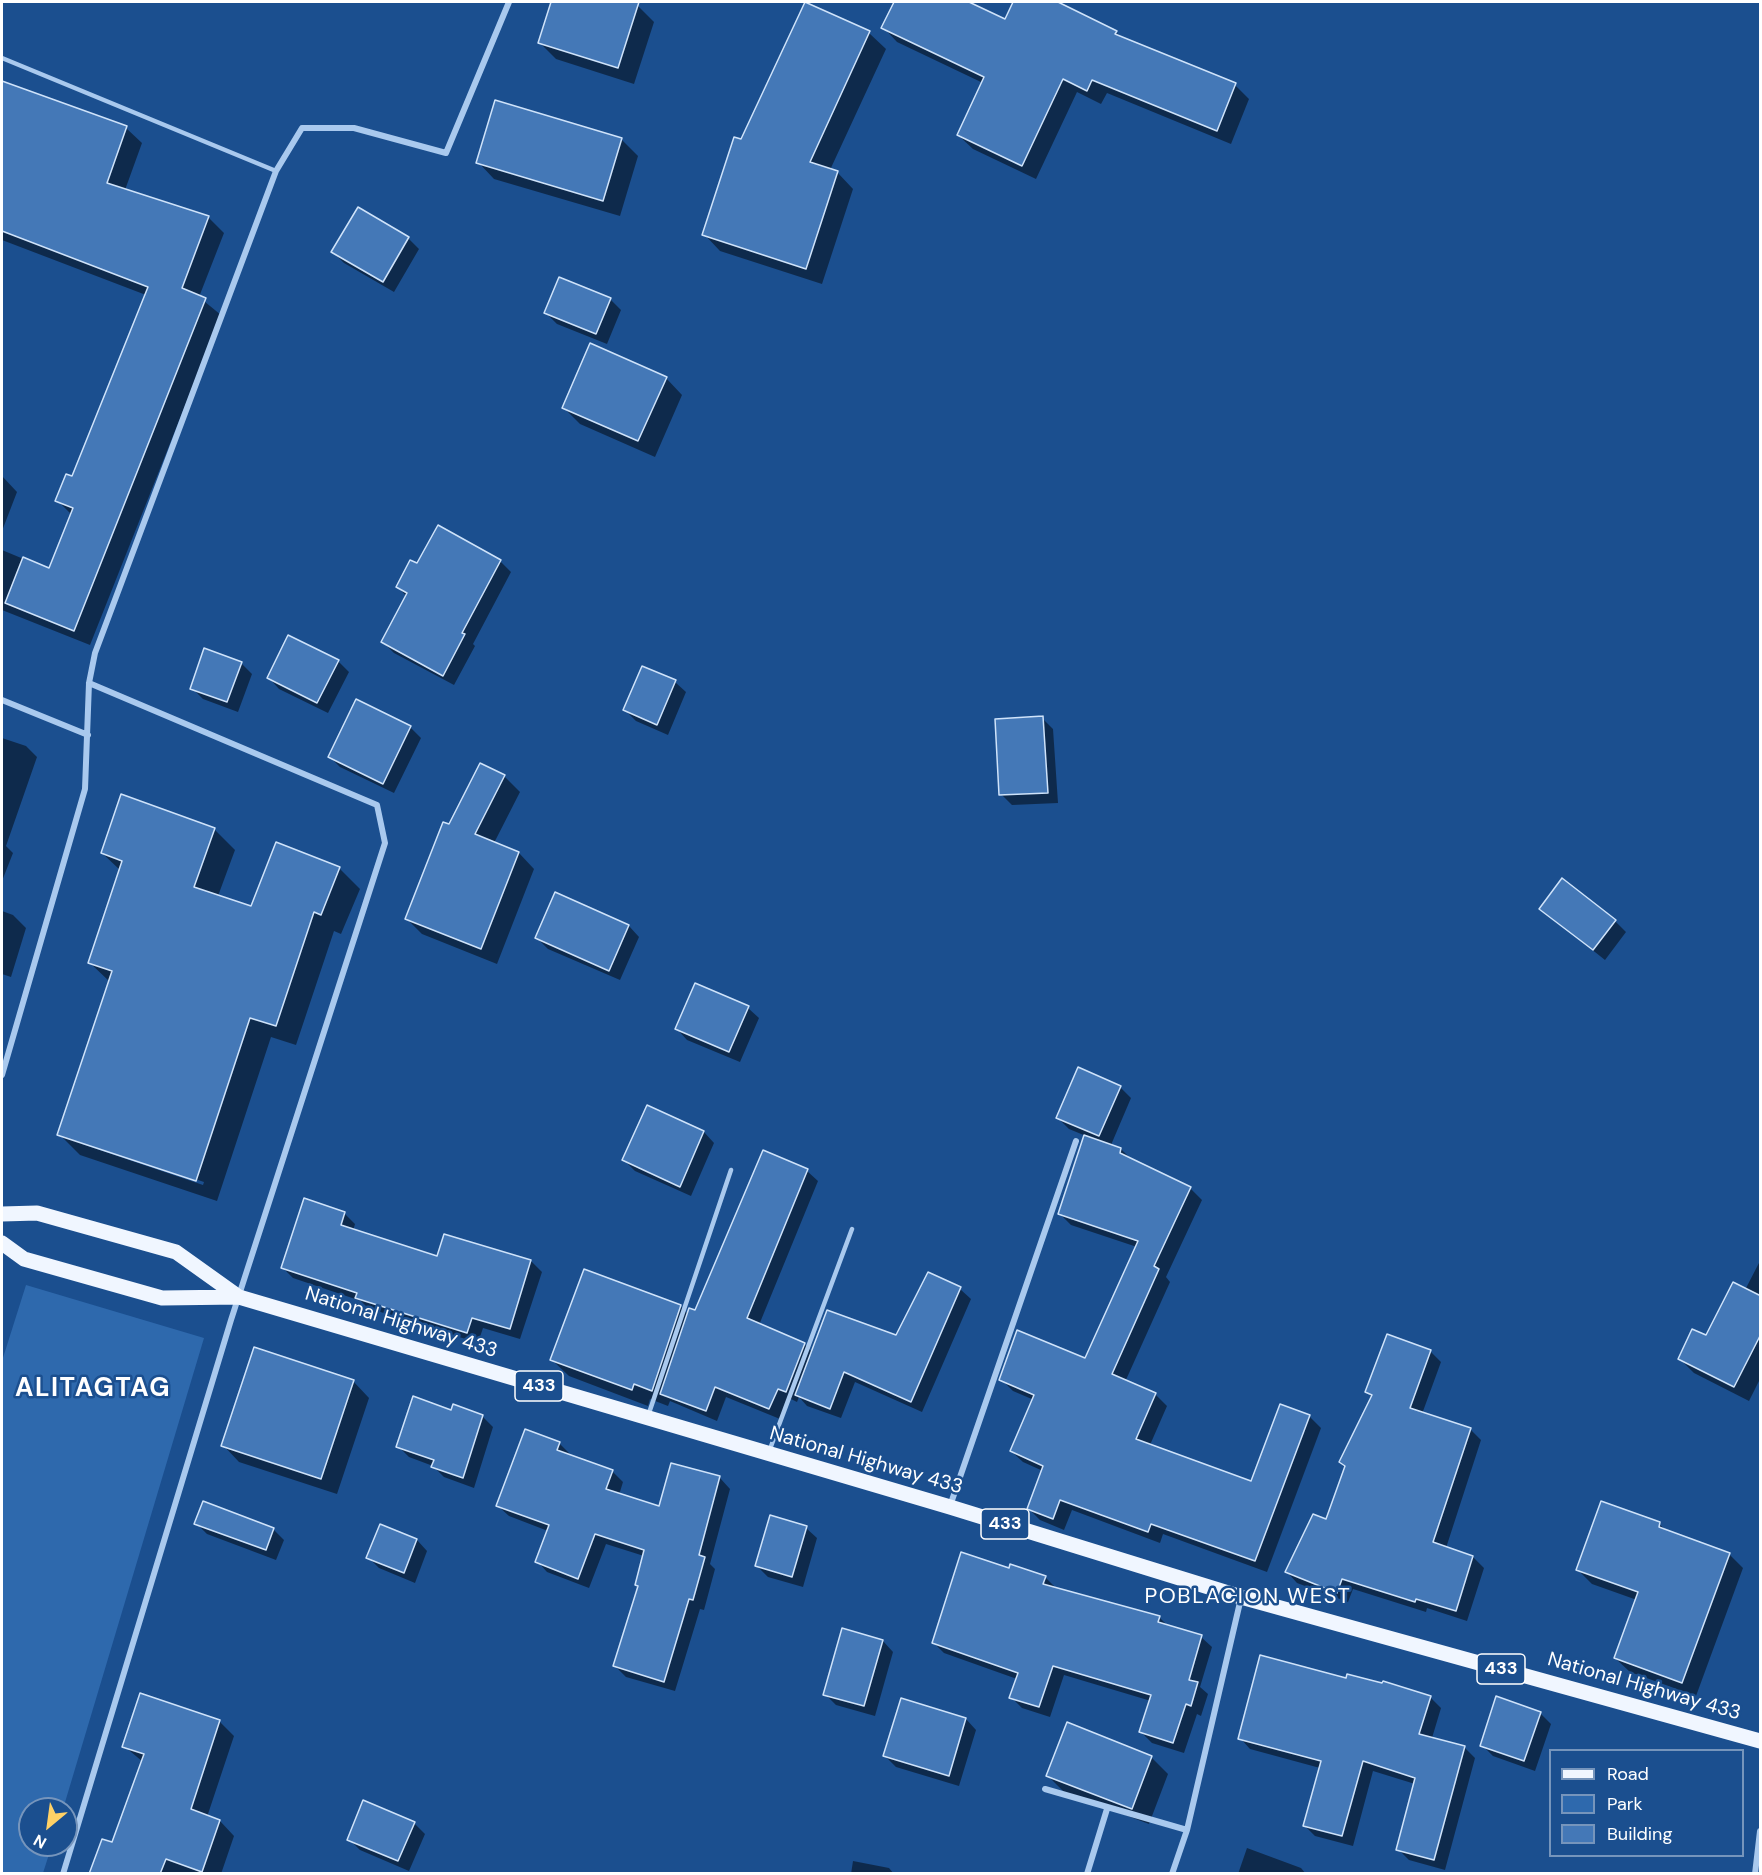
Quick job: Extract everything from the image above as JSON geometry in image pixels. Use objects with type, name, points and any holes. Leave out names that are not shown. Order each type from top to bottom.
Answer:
[{"type":"main road","name":"National Highway 433","points":[[2,1214],[37,1213],[176,1252],[239,1297]]},
{"type":"main road","name":"National Highway 433","points":[[2,1243],[24,1259],[162,1298],[239,1297],[950,1507],[1242,1597],[1761,1741]]},
{"type":"street","points":[[2,1075],[85,789],[89,683],[95,653],[276,171],[302,128],[354,128],[446,153],[509,2]]},
{"type":"street","points":[[63,1874],[239,1297],[385,843],[377,805],[89,683]]},
{"type":"street","points":[[2,700],[88,735]]},
{"type":"street","points":[[950,1507],[1076,1141]]},
{"type":"street","points":[[1172,1874],[1187,1830],[1242,1597]]},
{"type":"street","points":[[1045,1789],[1107,1809],[1187,1830]]},
{"type":"street","points":[[1087,1874],[1107,1809]]},
{"type":"street","points":[[1755,1874],[1761,1831]]},
{"type":"lane","points":[[2,58],[276,171]]},
{"type":"lane","points":[[647,1418],[731,1170]]},
{"type":"lane","points":[[768,1455],[852,1229]]},
{"type":"green space","points":[[26,1285],[204,1338],[67,1797],[18,1797],[18,1857],[48,1857],[43,1873],[2,1874],[2,1361]]},
{"type":"building","points":[[551,2],[639,2],[618,68],[538,43]]},
{"type":"building","points":[[805,2],[870,31],[810,162],[838,171],[806,269],[702,235],[734,137],[741,139]]},
{"type":"building","points":[[894,2],[969,2],[1005,19],[1013,2],[1058,2],[1117,31],[1115,34],[1236,83],[1217,131],[1092,80],[1087,91],[1063,79],[1022,166],[957,135],[984,77],[881,28]]},
{"type":"building","points":[[2,81],[127,126],[107,183],[209,216],[182,288],[206,298],[74,631],[5,603],[23,557],[49,568],[73,508],[55,501],[66,474],[72,476],[148,287],[2,231]]},
{"type":"building","points":[[495,100],[622,138],[603,201],[476,163]]},
{"type":"building","points":[[358,207],[409,237],[383,282],[331,252]]},
{"type":"building","points":[[559,277],[611,298],[596,334],[544,313]]},
{"type":"building","points":[[590,343],[667,377],[638,441],[562,408]]},
{"type":"building","points":[[438,525],[501,560],[462,633],[465,634],[443,676],[381,642],[407,593],[396,587],[410,560],[417,563]]},
{"type":"building","points":[[288,635],[339,660],[317,703],[267,678]]},
{"type":"building","points":[[204,648],[242,662],[227,702],[190,689]]},
{"type":"building","points":[[642,666],[676,680],[657,725],[623,710]]},
{"type":"building","points":[[356,699],[411,726],[383,784],[328,757]]},
{"type":"building","points":[[1043,716],[1048,793],[999,795],[995,719]]},
{"type":"building","points":[[480,763],[505,775],[475,834],[519,852],[481,949],[405,919],[443,822],[449,824]]},
{"type":"building","points":[[121,794],[215,828],[194,887],[251,906],[276,842],[340,867],[321,915],[314,912],[276,1026],[250,1018],[196,1181],[57,1135],[112,971],[88,963],[122,861],[101,853]]},
{"type":"building","points":[[1562,878],[1616,920],[1593,950],[1539,909]]},
{"type":"building","points":[[555,892],[629,925],[609,971],[535,938]]},
{"type":"building","points":[[695,983],[749,1006],[729,1052],[675,1029]]},
{"type":"building","points":[[1078,1067],[1121,1086],[1099,1136],[1056,1118]]},
{"type":"building","points":[[647,1105],[704,1131],[680,1187],[622,1160]]},
{"type":"building","points":[[1084,1135],[1121,1148],[1120,1153],[1191,1187],[1154,1266],[1159,1269],[1112,1374],[1156,1393],[1136,1439],[1251,1481],[1280,1404],[1310,1415],[1255,1561],[1151,1524],[1148,1532],[1060,1500],[1053,1519],[1027,1509],[1043,1466],[1010,1451],[1034,1395],[999,1380],[1017,1330],[1085,1358],[1138,1241],[1058,1214]]},
{"type":"building","points":[[763,1150],[808,1169],[747,1318],[805,1343],[786,1392],[778,1389],[769,1409],[715,1387],[706,1411],[660,1394],[689,1308],[695,1310]]},
{"type":"building","points":[[304,1198],[345,1212],[341,1225],[437,1256],[444,1234],[531,1260],[510,1329],[472,1318],[467,1333],[355,1298],[357,1293],[281,1268]]},
{"type":"building","points":[[584,1269],[681,1305],[652,1391],[634,1384],[632,1390],[550,1360]]},
{"type":"building","points":[[928,1272],[961,1287],[911,1402],[844,1372],[830,1409],[795,1395],[827,1310],[896,1335]]},
{"type":"building","points":[[1733,1282],[1761,1296],[1761,1334],[1734,1387],[1678,1359],[1692,1329],[1706,1335]]},
{"type":"building","points":[[1387,1334],[1431,1350],[1410,1408],[1471,1428],[1433,1542],[1473,1556],[1456,1611],[1416,1599],[1415,1602],[1342,1579],[1337,1593],[1285,1572],[1313,1514],[1326,1519],[1345,1466],[1339,1462],[1372,1395],[1365,1392]]},
{"type":"building","points":[[254,1347],[354,1380],[321,1479],[221,1446]]},
{"type":"building","points":[[413,1396],[451,1410],[453,1404],[483,1415],[463,1478],[431,1467],[434,1460],[396,1447]]},
{"type":"building","points":[[525,1429],[560,1442],[557,1450],[613,1470],[606,1489],[659,1506],[671,1463],[720,1476],[699,1555],[705,1557],[693,1600],[689,1599],[664,1682],[613,1666],[638,1586],[635,1585],[644,1550],[595,1534],[578,1579],[535,1562],[549,1525],[496,1506]]},
{"type":"building","points":[[203,1501],[274,1528],[266,1550],[194,1524]]},
{"type":"building","points":[[1601,1501],[1660,1522],[1659,1527],[1730,1553],[1682,1683],[1614,1658],[1638,1592],[1576,1570]]},
{"type":"building","points":[[770,1515],[807,1526],[792,1577],[755,1566]]},
{"type":"building","points":[[380,1524],[417,1539],[404,1573],[366,1558]]},
{"type":"building","points":[[961,1552],[1009,1568],[1010,1564],[1046,1576],[1043,1584],[1160,1616],[1158,1622],[1202,1635],[1189,1680],[1198,1682],[1191,1706],[1186,1704],[1173,1743],[1139,1732],[1151,1695],[1053,1666],[1039,1707],[1009,1698],[1018,1673],[932,1643]]},
{"type":"building","points":[[842,1628],[883,1640],[864,1706],[823,1695]]},
{"type":"building","points":[[1260,1655],[1346,1678],[1347,1674],[1382,1683],[1383,1681],[1431,1696],[1419,1734],[1465,1746],[1434,1860],[1396,1850],[1415,1778],[1363,1761],[1342,1836],[1303,1826],[1321,1761],[1238,1739]]},
{"type":"building","points":[[140,1693],[220,1720],[191,1809],[220,1820],[202,1872],[166,1859],[160,1874],[89,1874],[102,1839],[112,1842],[144,1754],[122,1747]]},
{"type":"building","points":[[1496,1696],[1541,1712],[1524,1761],[1480,1746]]},
{"type":"building","points":[[901,1698],[966,1718],[949,1776],[883,1756]]},
{"type":"building","points":[[1067,1722],[1152,1756],[1132,1809],[1046,1776]]},
{"type":"building","points":[[363,1800],[415,1822],[398,1861],[347,1840]]},
{"type":"district","name":"ALITAGTAG","points":[[93,1389]]},
{"type":"district","name":"POBLACION WEST","points":[[1248,1597]]}]
